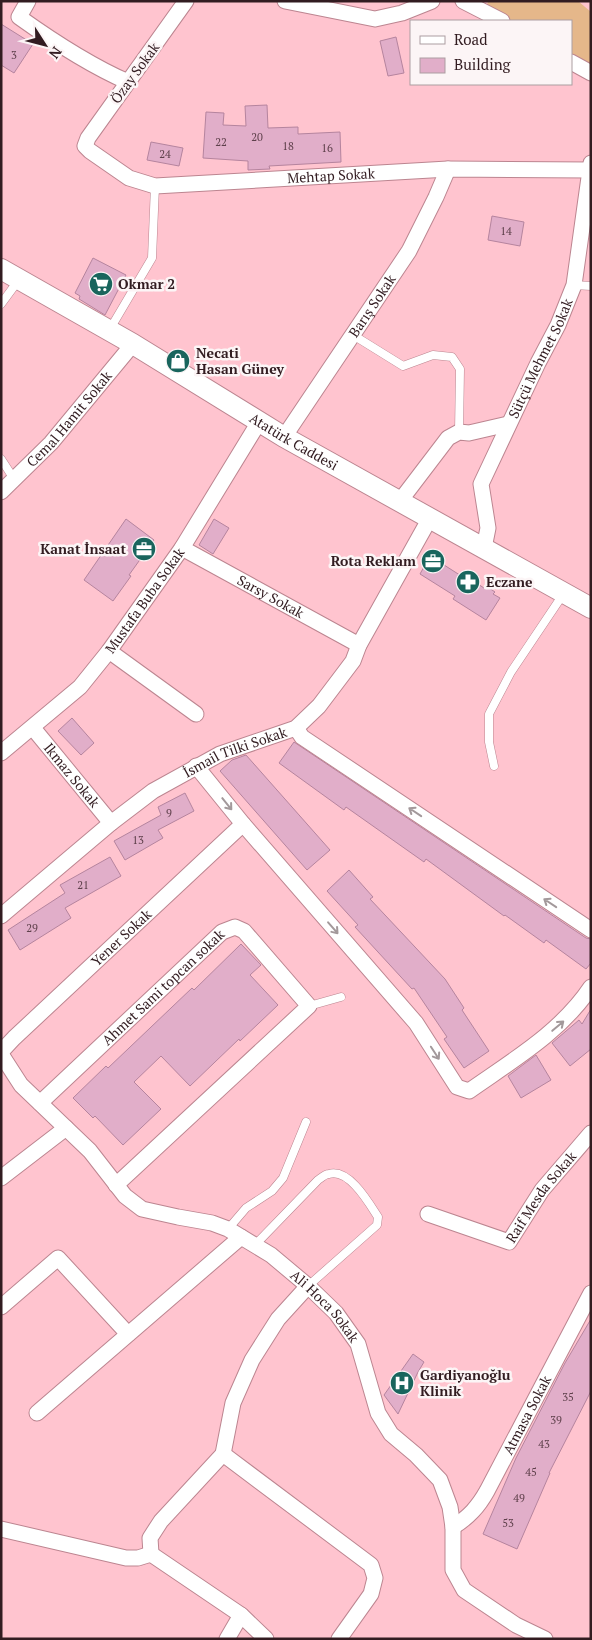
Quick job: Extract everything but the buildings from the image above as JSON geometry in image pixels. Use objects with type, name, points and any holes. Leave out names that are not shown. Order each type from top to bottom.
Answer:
[{"type":"street","points":[[28,1],[19,17],[53,41],[128,82]]},
{"type":"street","name":"Özay Sokak","points":[[85,146],[88,138],[186,1]]},
{"type":"street","points":[[285,1],[306,3],[375,19],[402,13],[432,1]]},
{"type":"street","points":[[464,1],[500,20]]},
{"type":"street","points":[[572,63],[591,73]]},
{"type":"street","name":"Mehtap Sokak","points":[[85,146],[129,178],[155,186],[448,169],[590,167]]},
{"type":"street","name":"Sütçü Mehmet Sokak","points":[[484,548],[488,528],[481,484],[508,424],[558,324],[574,285],[590,167]]},
{"type":"street","name":"Barış Sokak","points":[[284,437],[409,251],[448,169]]},
{"type":"street","name":"Atatürk Caddesi","points":[[1,269],[110,330],[284,437],[591,608]]},
{"type":"street","name":"Cemal Hamit Sokak","points":[[1,492],[51,443],[133,344]]},
{"type":"street","name":"Mustafa Buba Sokak","points":[[1,753],[80,687],[109,651],[182,548],[259,422]]},
{"type":"street","points":[[400,501],[448,438],[459,432],[469,433],[508,424]]},
{"type":"street","name":"İsmail Tilki Sokak","points":[[1,916],[111,823],[154,791],[220,754],[296,728],[319,706],[353,661],[359,645],[430,518]]},
{"type":"street","name":"Sarsy Sokak","points":[[182,548],[359,645]]},
{"type":"street","points":[[109,651],[196,714]]},
{"type":"street","name":"Ikmaz Sokak","points":[[32,728],[111,823]]},
{"type":"street","points":[[296,728],[302,737],[591,930]]},
{"type":"street","points":[[196,766],[243,824],[416,1023],[457,1087],[469,1091],[536,1044],[566,1019],[591,987]]},
{"type":"street","name":"Yener Sokak","points":[[1,1053],[14,1038],[243,824]]},
{"type":"street","name":"Ahmet Sami topcan sokak","points":[[40,1103],[222,932],[235,926],[244,931],[309,1006]]},
{"type":"street","points":[[116,1185],[309,1006]]},
{"type":"street","name":"Ali Hoca Sokak","points":[[1,1053],[22,1085],[90,1151],[125,1196],[142,1209],[212,1223],[235,1233],[271,1255],[308,1286],[336,1313],[358,1344],[378,1413],[391,1434],[416,1455],[440,1480],[450,1507],[453,1527],[453,1570],[464,1590],[516,1625],[545,1639]]},
{"type":"street","points":[[1,1178],[66,1128]]},
{"type":"street","name":"Raif Mesda Sokak","points":[[428,1214],[509,1242],[542,1190],[591,1133]]},
{"type":"street","points":[[37,1413],[128,1334],[235,1233]]},
{"type":"street","points":[[1,1307],[58,1258],[128,1334]]},
{"type":"street","points":[[266,1639],[241,1615],[152,1554],[150,1538],[161,1521],[224,1454],[233,1403],[252,1360],[278,1319],[308,1286]]},
{"type":"street","name":"Atmasa Sokak","points":[[453,1527],[478,1508],[591,1293]]},
{"type":"street","points":[[224,1454],[371,1565],[374,1578],[371,1594],[339,1639]]},
{"type":"street","points":[[1,1529],[126,1558],[138,1558],[152,1554]]},
{"type":"street","points":[[227,1639],[241,1615]]},
{"type":"lane","points":[[110,330],[152,258],[155,186]]},
{"type":"lane","points":[[1,304],[19,279]]},
{"type":"lane","points":[[574,285],[591,286]]},
{"type":"lane","points":[[353,334],[402,366],[433,356],[452,357],[460,369],[459,432]]},
{"type":"lane","points":[[1,459],[14,479]]},
{"type":"lane","points":[[494,766],[489,742],[489,714],[511,672],[564,593]]},
{"type":"lane","points":[[309,1006],[342,997]]},
{"type":"lane","points":[[235,1233],[246,1208],[272,1191],[283,1178],[306,1122]]},
{"type":"lane","points":[[255,1245],[318,1180],[328,1174],[336,1173],[348,1179],[358,1188],[378,1217],[377,1225],[308,1286]]},
{"type":"shaded area","points":[[489,1],[578,1],[591,12],[591,66],[572,56],[572,20],[509,20],[485,7]]},
{"type":"place","name":"Okmar 2","points":[[101,284]]},
{"type":"place","name":"Necati Hasan Güney","points":[[178,361]]},
{"type":"place","name":"Kanat İnsaat","points":[[144,549]]},
{"type":"place","name":"Rota Reklam","points":[[433,561]]},
{"type":"place","name":"Eczane","points":[[468,582]]},
{"type":"place","name":"Gardiyanoğlu Klinik","points":[[402,1383]]}]
